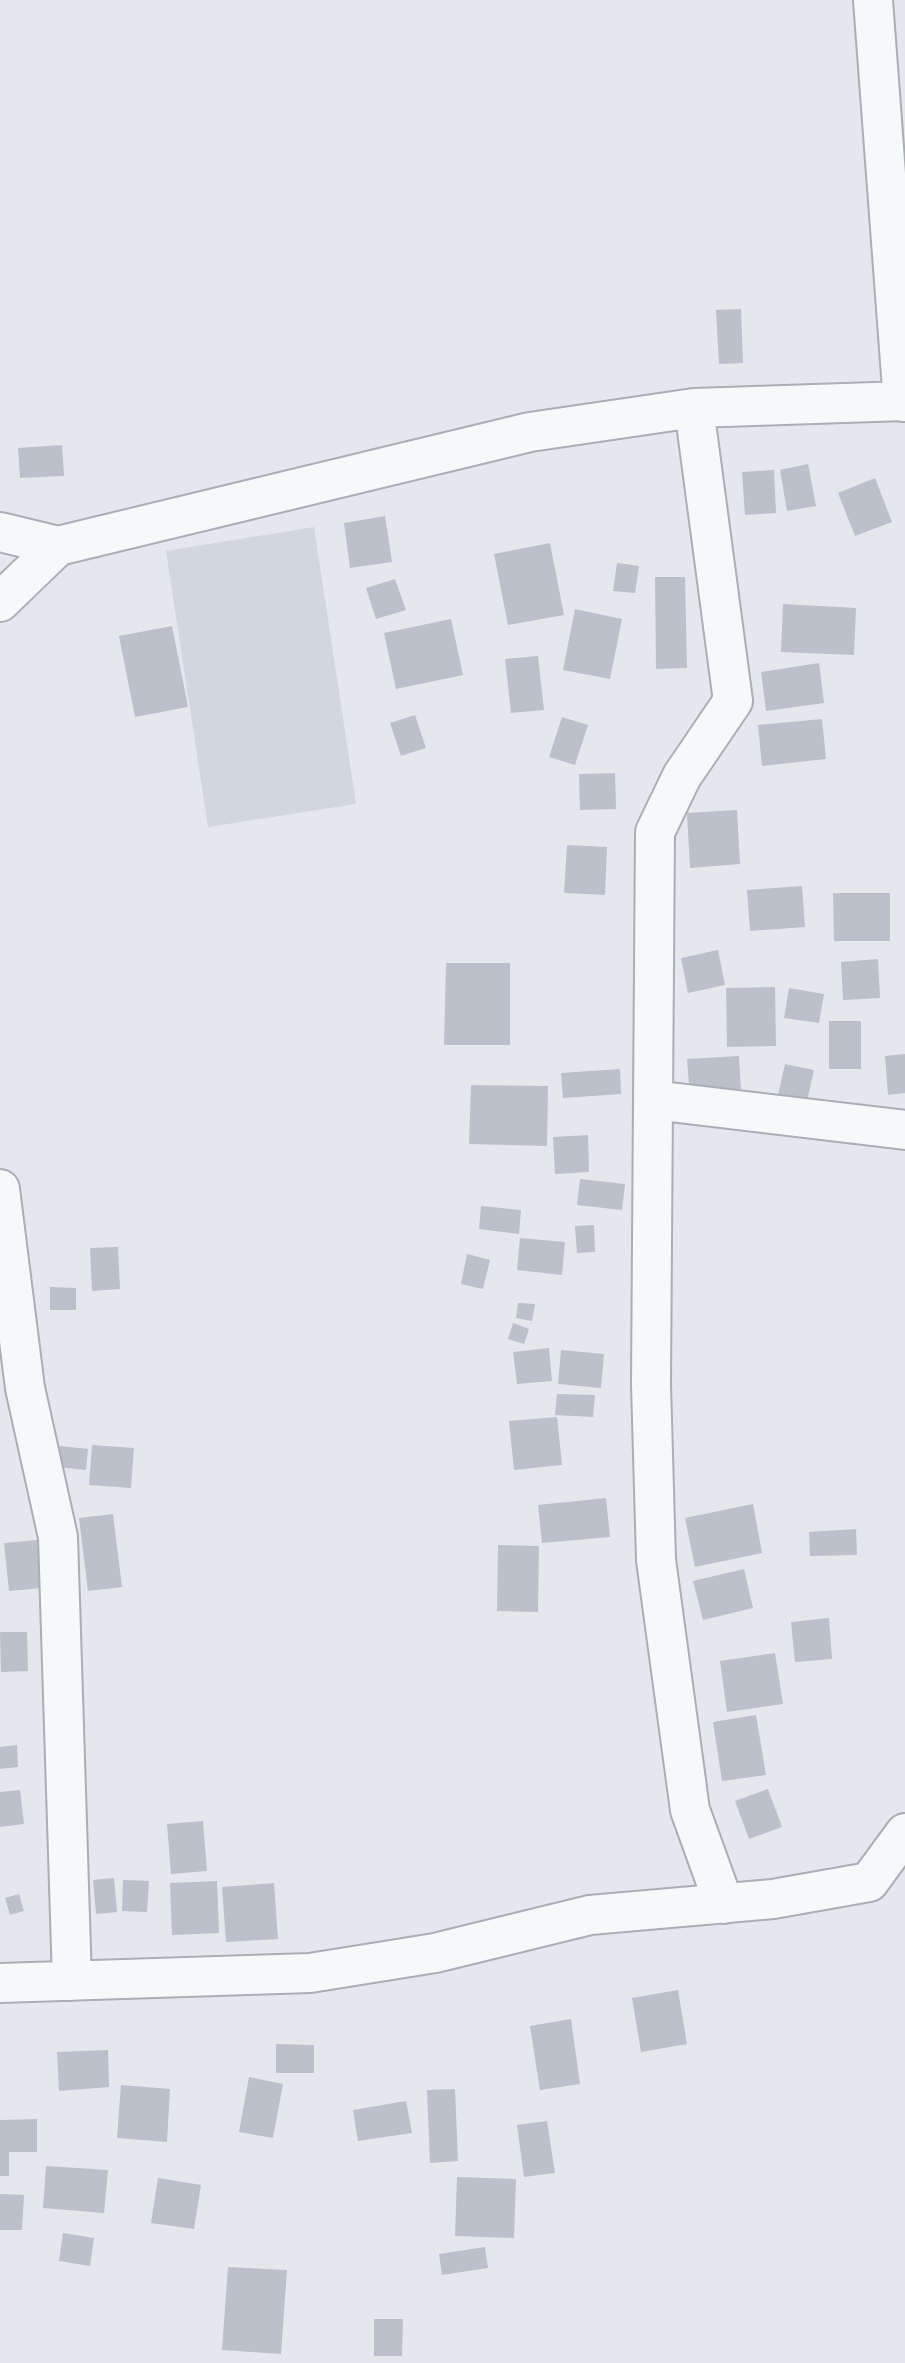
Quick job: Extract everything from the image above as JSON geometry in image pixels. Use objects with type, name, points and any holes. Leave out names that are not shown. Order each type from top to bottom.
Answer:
[{"type":"street","points":[[0,531],[58,546],[530,432],[694,408],[904,401],[873,0]]},
{"type":"street","points":[[694,408],[733,701],[682,776],[655,832],[651,1384],[656,1560],[690,1810],[724,1904]]},
{"type":"street","points":[[0,602],[58,546]]},
{"type":"street","points":[[653,1100],[905,1130]]},
{"type":"street","points":[[0,1189],[25,1388],[58,1537],[72,1981]]},
{"type":"street","points":[[0,1983],[310,1973],[435,1953],[590,1915],[772,1899],[869,1882],[899,1857]]},
{"type":"shaded area","points":[[314,527],[356,804],[208,827],[166,551]]},
{"type":"building","points":[[741,309],[743,363],[719,364],[716,310]]},
{"type":"building","points":[[62,445],[64,476],[20,478],[18,448]]},
{"type":"building","points":[[808,464],[816,506],[787,511],[780,470]]},
{"type":"building","points":[[774,470],[776,513],[745,515],[742,472]]},
{"type":"building","points":[[875,478],[892,522],[855,536],[838,493]]},
{"type":"building","points":[[385,516],[392,562],[350,568],[344,523]]},
{"type":"building","points":[[550,543],[564,615],[508,625],[494,554]]},
{"type":"building","points":[[617,563],[639,566],[635,593],[613,591]]},
{"type":"building","points":[[655,577],[685,577],[687,668],[656,669]]},
{"type":"building","points":[[395,579],[406,610],[376,619],[366,588]]},
{"type":"building","points":[[783,604],[856,608],[854,655],[781,652]]},
{"type":"building","points":[[575,609],[622,619],[610,679],[563,670]]},
{"type":"building","points":[[451,619],[463,675],[396,689],[384,633]]},
{"type":"building","points":[[172,626],[188,707],[135,717],[119,636]]},
{"type":"building","points":[[538,656],[544,710],[511,713],[505,659]]},
{"type":"building","points":[[819,663],[824,703],[766,711],[761,672]]},
{"type":"building","points":[[415,715],[426,748],[401,756],[390,723]]},
{"type":"building","points":[[562,717],[588,725],[575,765],[549,757]]},
{"type":"building","points":[[822,719],[826,759],[762,766],[758,725]]},
{"type":"building","points":[[615,773],[616,809],[580,810],[579,774]]},
{"type":"building","points":[[737,810],[740,864],[690,868],[687,813]]},
{"type":"building","points":[[567,845],[607,847],[605,895],[564,893]]},
{"type":"building","points":[[802,886],[805,927],[750,931],[747,890]]},
{"type":"building","points":[[833,893],[890,893],[890,941],[834,941]]},
{"type":"building","points":[[718,950],[725,985],[688,993],[681,958]]},
{"type":"building","points":[[878,959],[880,998],[843,1000],[841,962]]},
{"type":"building","points":[[446,963],[510,963],[510,1045],[444,1045]]},
{"type":"building","points":[[775,987],[776,1046],[727,1047],[726,988]]},
{"type":"building","points":[[789,988],[824,994],[819,1023],[784,1018]]},
{"type":"building","points":[[829,1021],[861,1021],[861,1069],[829,1069]]},
{"type":"building","points":[[905,1054],[905,1093],[888,1095],[885,1056]]},
{"type":"building","points":[[739,1056],[741,1092],[690,1096],[687,1059]]},
{"type":"building","points":[[785,1064],[814,1070],[804,1114],[775,1108]]},
{"type":"building","points":[[620,1069],[621,1094],[563,1098],[561,1073]]},
{"type":"building","points":[[471,1085],[548,1086],[547,1146],[469,1144]]},
{"type":"building","points":[[588,1135],[589,1172],[555,1174],[553,1137]]},
{"type":"building","points":[[580,1179],[625,1184],[622,1210],[577,1205]]},
{"type":"building","points":[[481,1206],[521,1210],[519,1234],[479,1229]]},
{"type":"building","points":[[594,1225],[595,1252],[577,1253],[575,1226]]},
{"type":"building","points":[[520,1238],[565,1242],[562,1275],[517,1270]]},
{"type":"building","points":[[118,1247],[120,1289],[92,1291],[90,1248]]},
{"type":"building","points":[[467,1254],[490,1260],[483,1289],[461,1284]]},
{"type":"building","points":[[50,1287],[76,1288],[76,1310],[50,1310]]},
{"type":"building","points":[[518,1303],[535,1304],[532,1321],[516,1318]]},
{"type":"building","points":[[513,1323],[529,1329],[524,1344],[508,1339]]},
{"type":"building","points":[[549,1348],[552,1381],[517,1384],[513,1352]]},
{"type":"building","points":[[561,1350],[604,1354],[601,1388],[558,1384]]},
{"type":"building","points":[[557,1394],[595,1395],[593,1417],[555,1415]]},
{"type":"building","points":[[557,1417],[562,1465],[514,1470],[509,1421]]},
{"type":"building","points":[[92,1445],[134,1448],[131,1488],[89,1485]]},
{"type":"building","points":[[60,1446],[88,1449],[86,1470],[57,1467]]},
{"type":"building","points":[[606,1498],[610,1537],[542,1543],[538,1505]]},
{"type":"building","points":[[753,1504],[762,1553],[695,1567],[685,1518]]},
{"type":"building","points":[[113,1514],[122,1587],[88,1591],[79,1518]]},
{"type":"building","points":[[856,1529],[857,1555],[810,1556],[809,1532]]},
{"type":"building","points":[[37,1540],[42,1588],[9,1591],[4,1543]]},
{"type":"building","points":[[498,1545],[539,1546],[538,1612],[497,1611]]},
{"type":"building","points":[[744,1569],[753,1608],[703,1620],[693,1581]]},
{"type":"building","points":[[829,1618],[832,1659],[795,1662],[791,1622]]},
{"type":"building","points":[[0,1632],[27,1632],[28,1671],[1,1672]]},
{"type":"building","points":[[775,1653],[783,1704],[727,1712],[720,1661]]},
{"type":"building","points":[[756,1715],[766,1775],[722,1781],[713,1722]]},
{"type":"building","points":[[17,1745],[18,1767],[0,1769],[0,1747]]},
{"type":"building","points":[[768,1789],[782,1827],[749,1839],[735,1801]]},
{"type":"building","points":[[20,1790],[24,1824],[0,1827],[0,1792]]},
{"type":"building","points":[[203,1821],[207,1871],[171,1874],[167,1824]]},
{"type":"building","points":[[114,1878],[117,1912],[96,1914],[93,1880]]},
{"type":"building","points":[[123,1880],[149,1881],[147,1912],[122,1911]]},
{"type":"building","points":[[217,1881],[219,1933],[172,1935],[170,1883]]},
{"type":"building","points":[[274,1883],[278,1939],[226,1942],[222,1887]]},
{"type":"building","points":[[19,1894],[24,1911],[10,1915],[5,1898]]},
{"type":"building","points":[[678,1990],[687,2044],[641,2052],[632,1998]]},
{"type":"building","points":[[571,2019],[580,2084],[540,2090],[530,2026]]},
{"type":"building","points":[[276,2044],[314,2045],[314,2073],[276,2073]]},
{"type":"building","points":[[108,2050],[109,2087],[59,2091],[57,2052]]},
{"type":"building","points":[[249,2077],[283,2084],[273,2138],[239,2132]]},
{"type":"building","points":[[121,2085],[170,2089],[167,2142],[117,2138]]},
{"type":"building","points":[[455,2089],[458,2161],[430,2163],[427,2090]]},
{"type":"building","points":[[406,2101],[412,2133],[358,2141],[353,2110]]},
{"type":"building","points":[[37,2119],[37,2152],[9,2152],[9,2176],[0,2176],[0,2120]]},
{"type":"building","points":[[547,2121],[555,2173],[524,2177],[517,2125]]},
{"type":"building","points":[[46,2166],[108,2170],[104,2213],[43,2208]]},
{"type":"building","points":[[457,2177],[516,2179],[514,2238],[455,2236]]},
{"type":"building","points":[[158,2178],[201,2185],[194,2229],[151,2223]]},
{"type":"building","points":[[0,2194],[24,2195],[22,2230],[0,2230]]},
{"type":"building","points":[[63,2233],[94,2238],[90,2266],[59,2261]]},
{"type":"building","points":[[485,2247],[488,2268],[442,2275],[439,2254]]},
{"type":"building","points":[[228,2267],[287,2270],[281,2354],[222,2350]]},
{"type":"building","points":[[374,2319],[403,2319],[402,2356],[374,2356]]}]
